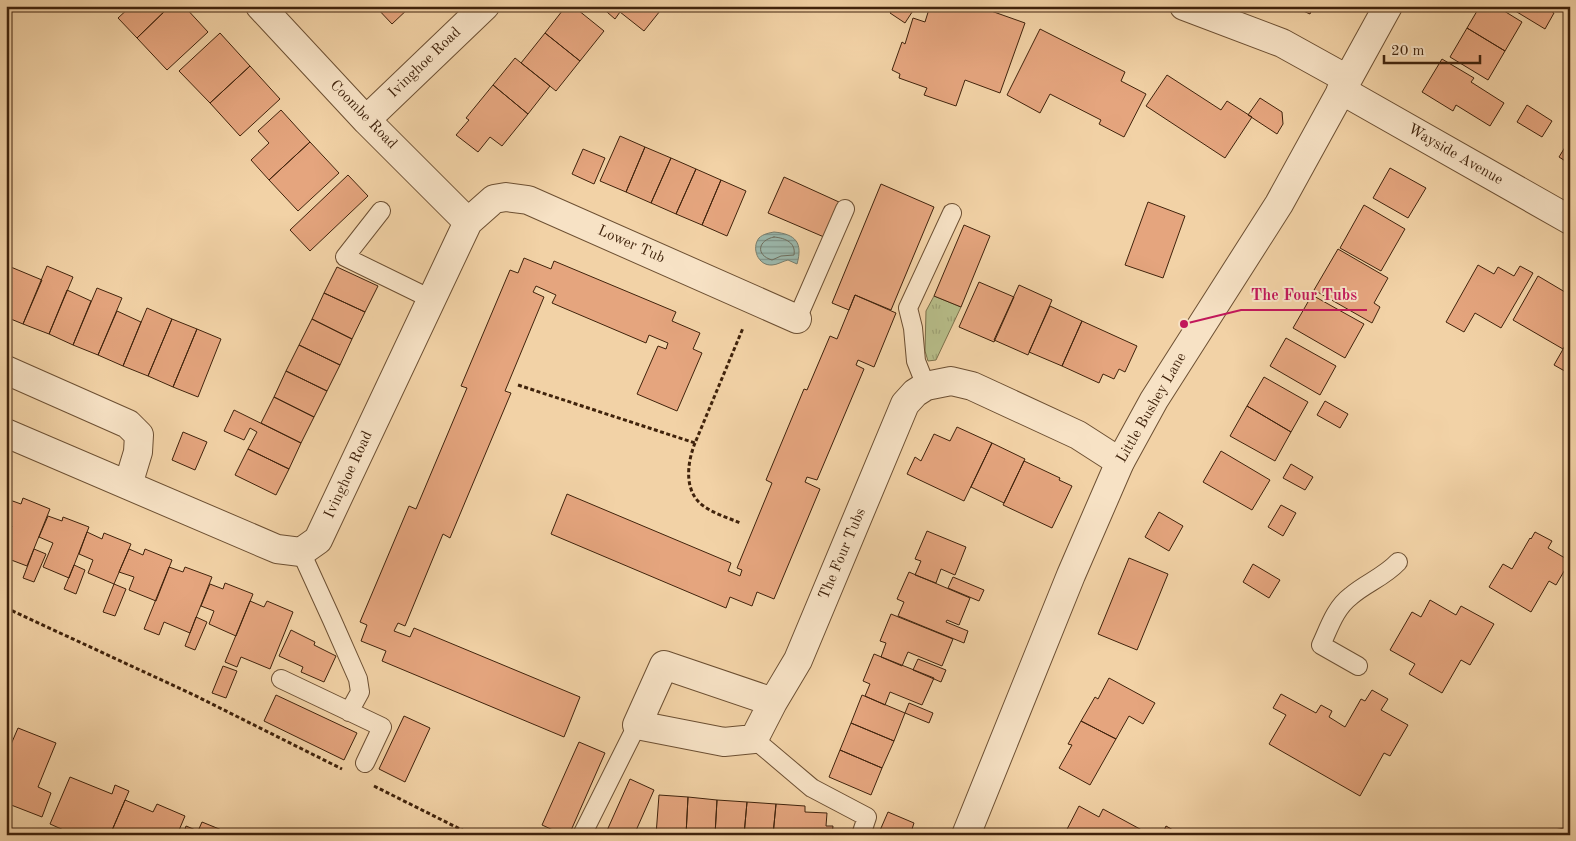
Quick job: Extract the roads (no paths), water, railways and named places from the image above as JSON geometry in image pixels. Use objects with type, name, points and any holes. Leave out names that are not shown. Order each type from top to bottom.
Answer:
[{"type":"street","name":"Coombe Road","points":[[260,6],[366,120],[468,222]]},
{"type":"street","name":"Ivinghoe Road","points":[[366,120],[485,6]]},
{"type":"street","name":"Wayside Avenue","points":[[1184,6],[1282,43],[1344,84],[1570,220]]},
{"type":"street","name":"Little Bushey Lane","points":[[966,835],[1071,575],[1120,462],[1154,400],[1279,204],[1388,6]]},
{"type":"street","name":"Lower Tub","points":[[468,222],[494,199],[528,200],[797,319]]},
{"type":"street","name":"Ivinghoe Road","points":[[301,552],[318,540],[468,222]]},
{"type":"street","points":[[6,370],[128,424],[139,435],[138,452],[128,486]]},
{"type":"street","name":"The Four Tubs","points":[[754,739],[798,660],[905,404],[915,393],[926,386],[951,381],[972,386],[1078,435],[1120,462]]},
{"type":"street","points":[[6,433],[278,549],[301,552]]},
{"type":"street","points":[[754,739],[724,742],[638,725],[664,665],[773,702]]},
{"type":"lane","points":[[797,319],[845,209]]},
{"type":"lane","points":[[381,211],[345,257],[432,299]]},
{"type":"lane","points":[[926,386],[916,360],[913,328],[908,308],[952,213]]},
{"type":"lane","points":[[301,552],[358,679],[360,692],[349,712]]},
{"type":"lane","points":[[1358,666],[1321,645],[1338,609],[1350,596],[1389,572],[1398,562]]},
{"type":"lane","points":[[281,680],[382,727],[365,763]]},
{"type":"lane","points":[[582,835],[638,725]]},
{"type":"lane","points":[[754,739],[812,788],[867,817],[861,835]]},
{"type":"water","points":[[774,232],[793,237],[796,241],[799,250],[797,264],[788,260],[774,265],[767,265],[757,256],[756,247],[759,238]]},
{"type":"place","name":"The Four Tubs","points":[[1184,324]]}]
